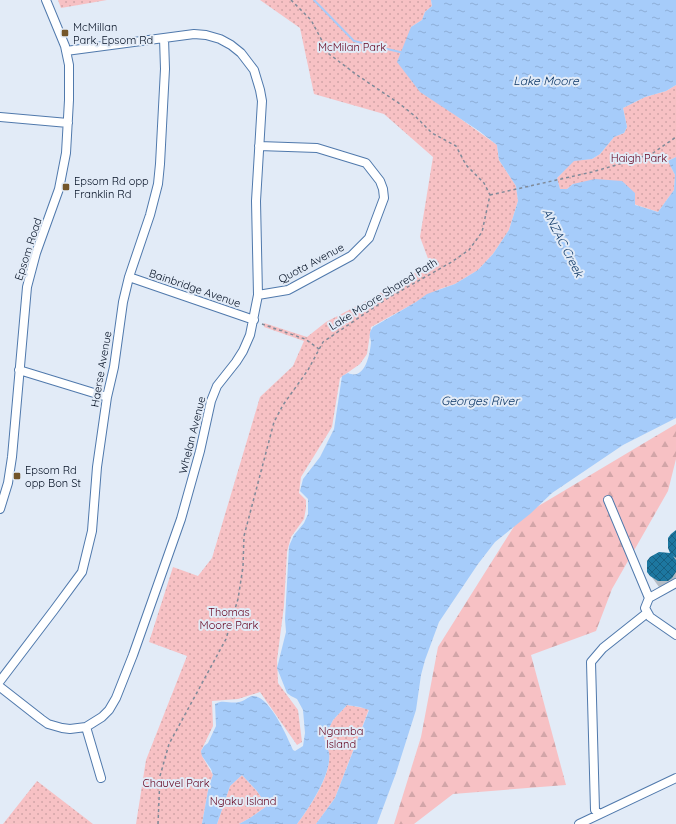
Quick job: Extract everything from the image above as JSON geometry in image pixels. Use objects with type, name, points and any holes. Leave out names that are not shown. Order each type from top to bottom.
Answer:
[{"type":"street","name":"Epsom Road","points":[[0,509],[8,483],[12,457],[27,287],[34,259],[60,185],[65,162],[70,78],[66,51],[46,0]]},
{"type":"street","name":"Whelan Avenue","points":[[0,687],[48,724],[62,728],[70,729],[86,727],[102,717],[109,710],[116,698],[133,655],[180,519],[200,451],[211,401],[217,386],[243,351],[250,335],[258,295],[256,201],[262,101],[254,70],[245,57],[231,45],[220,39],[206,35],[194,34],[66,51]]},
{"type":"street","name":"Haerse Avenue","points":[[0,681],[82,572],[92,531],[97,467],[107,397],[114,367],[123,302],[129,277],[150,215],[158,184],[165,69],[164,38]]},
{"type":"street","points":[[0,117],[68,123]]},
{"type":"street","name":"Quota Avenue","points":[[258,295],[288,290],[351,256],[369,238],[384,198],[384,189],[380,181],[366,163],[317,148],[259,146]]},
{"type":"street","name":"Bainbridge Avenue","points":[[129,277],[254,320]]},
{"type":"street","points":[[19,370],[107,397]]},
{"type":"street","points":[[608,500],[649,598]]},
{"type":"street","points":[[676,583],[649,598],[645,608],[650,617],[676,635]]},
{"type":"street","points":[[600,814],[595,810],[591,662],[603,648],[647,613]]},
{"type":"street","points":[[86,727],[101,778]]},
{"type":"street","points":[[579,824],[676,778]]},
{"type":"path","points":[[291,0],[311,20],[329,54],[400,104],[432,133],[456,146],[466,165],[484,183],[490,195],[623,164],[653,153],[676,137]]},
{"type":"path","name":"Lake Moore Shared Path","points":[[158,824],[160,776],[169,744],[226,639],[238,599],[243,567],[244,536],[274,422],[283,405],[308,370],[319,348],[332,334],[388,298],[450,263],[469,250],[482,232],[490,195]]},
{"type":"path","points":[[262,324],[305,339],[319,348]]},
{"type":"green space","points":[[58,0],[107,0],[61,8]]},
{"type":"green space","points":[[260,0],[431,0],[432,6],[425,12],[422,20],[411,27],[458,117],[497,145],[499,160],[516,186],[518,201],[509,230],[493,254],[478,270],[455,284],[440,289],[371,327],[367,354],[360,364],[340,378],[332,427],[301,477],[299,493],[306,500],[304,519],[291,537],[287,552],[284,606],[277,660],[278,683],[298,710],[302,742],[297,745],[260,692],[238,699],[212,701],[213,726],[201,751],[202,756],[213,775],[209,785],[202,824],[136,824],[146,760],[187,656],[149,642],[173,567],[198,576],[212,558],[260,397],[293,366],[304,341],[264,327],[264,323],[307,337],[326,322],[368,300],[430,264],[420,237],[433,157],[384,114],[314,94],[300,28]]},
{"type":"green space","name":"Haigh Park","points":[[676,85],[676,157],[668,161],[675,175],[674,190],[658,212],[573,184],[567,189],[560,190],[557,178],[574,160],[592,159],[600,154],[614,137],[624,133],[627,127],[623,108],[645,97],[666,91]]},
{"type":"green space","points":[[676,424],[676,459],[668,491],[612,589],[596,631],[531,655],[566,785],[453,794],[414,824],[394,824],[421,737],[438,647],[520,517]]},
{"type":"green space","name":"Ngamba Island","points":[[347,705],[369,709],[335,798],[316,824],[297,824],[319,791],[327,771],[329,753],[324,738],[333,720]]},
{"type":"green space","name":"Ngaku Island","points":[[242,775],[257,791],[267,806],[239,824],[217,824],[230,786]]},
{"type":"green space","points":[[37,781],[93,824],[3,824]]},
{"type":"water","name":"Georges River","points":[[431,0],[676,0],[676,85],[666,91],[645,97],[623,108],[627,127],[624,133],[614,137],[600,154],[592,159],[574,161],[557,178],[560,189],[567,189],[573,184],[595,179],[622,181],[635,193],[635,205],[658,212],[674,190],[675,175],[668,161],[676,157],[676,418],[623,445],[552,493],[530,514],[495,542],[478,564],[439,622],[421,675],[416,710],[396,773],[377,824],[316,824],[335,798],[369,710],[347,705],[333,720],[324,738],[329,753],[327,771],[319,790],[297,824],[239,824],[267,806],[257,791],[242,775],[230,786],[217,824],[202,824],[209,785],[213,775],[211,769],[202,756],[201,751],[208,743],[216,726],[215,704],[221,702],[239,702],[253,696],[259,698],[272,710],[293,750],[295,751],[303,746],[305,733],[303,710],[297,699],[287,693],[277,668],[286,632],[285,619],[289,546],[294,535],[304,523],[308,514],[308,499],[300,491],[303,479],[320,457],[334,429],[342,376],[348,373],[359,373],[366,365],[371,342],[370,332],[373,327],[427,294],[455,284],[478,270],[493,254],[509,230],[518,201],[516,186],[499,160],[497,145],[479,131],[420,92],[397,62],[411,27],[422,20],[425,12],[432,6]]},
{"type":"building","points":[[676,530],[676,558],[673,556],[676,560],[676,572],[668,581],[658,581],[647,572],[647,561],[650,557],[659,552],[670,553],[668,548],[668,538]]},
{"type":"waterway","name":"ANZAC Creek","points":[[314,0],[354,41],[404,53]]},
{"type":"place","name":"McMillan Park, Epsom Rd","points":[[65,33]]},
{"type":"place","name":"Epsom Rd opp Franklin Rd","points":[[66,187]]},
{"type":"place","name":"Epsom Rd opp Bon St","points":[[17,476]]},
{"type":"park label","name":"McMilan Park","points":[[352,47]]},
{"type":"park label","name":"Thomas Moore Park","points":[[229,618]]},
{"type":"park label","name":"Chauvel Park","points":[[176,783]]},
{"type":"water label","name":"Lake Moore","points":[[546,81]]}]
